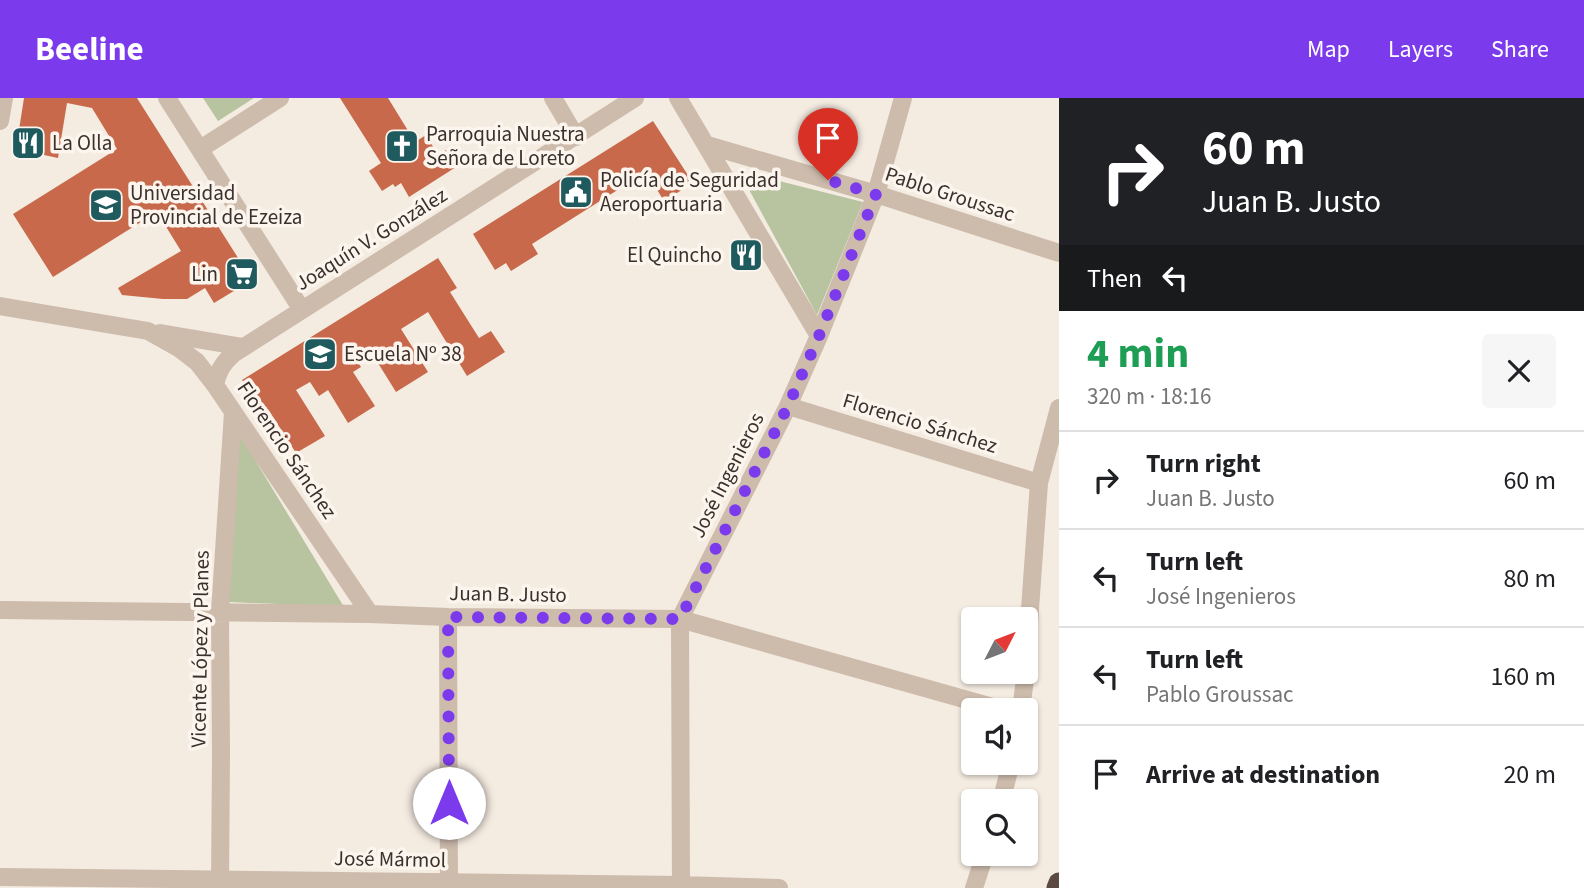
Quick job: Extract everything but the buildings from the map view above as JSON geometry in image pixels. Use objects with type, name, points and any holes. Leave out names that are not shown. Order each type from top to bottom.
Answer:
[{"type":"highway","points":[[1057,888],[1059,883]]},
{"type":"street","points":[[0,121],[4,98]]},
{"type":"street","points":[[167,98],[302,310]]},
{"type":"street","points":[[200,149],[280,98]]},
{"type":"street","points":[[552,98],[576,137]]},
{"type":"street","name":"Joaquín V. González","points":[[215,385],[217,373],[224,362],[243,347],[576,137],[619,103],[635,98]]},
{"type":"street","points":[[678,98],[819,336]]},
{"type":"street","name":"José Ingenieros","points":[[681,887],[680,619],[788,406],[819,336],[876,194],[903,98]]},
{"type":"street","name":"Pablo Groussac","points":[[707,145],[876,194],[1059,253]]},
{"type":"street","name":"Florencio Sánchez","points":[[0,306],[243,347]]},
{"type":"street","name":"Florencio Sánchez","points":[[148,331],[197,362],[370,614]]},
{"type":"street","name":"Florencio Sánchez","points":[[788,406],[1039,484]]},
{"type":"street","points":[[1023,698],[1039,484],[1059,408]]},
{"type":"street","name":"Vicente López y Planes","points":[[220,884],[220,613],[233,412]]},
{"type":"street","name":"Juan B. Justo","points":[[0,610],[680,619],[961,698]]},
{"type":"street","points":[[448,617],[450,885]]},
{"type":"street","points":[[974,888],[981,866]]},
{"type":"street","name":"José Mármol","points":[[0,877],[220,884],[779,888]]},
{"type":"green space","points":[[203,98],[254,98],[218,121]]},
{"type":"green space","points":[[739,171],[863,202],[817,315]]},
{"type":"green space","points":[[240,435],[344,607],[228,602]]},
{"type":"place","name":"La Olla","points":[[28,143]]},
{"type":"place","name":"Parroquia Nuestra Señora de Loreto","points":[[402,146]]},
{"type":"place","name":"Policía de Seguridad Aeroportuaria","points":[[576,192]]},
{"type":"place","name":"Universidad Provincial de Ezeiza","points":[[106,205]]},
{"type":"place","name":"El Quincho","points":[[746,255]]},
{"type":"place","name":"Lin","points":[[242,274]]},
{"type":"place","name":"Escuela Nº 38","points":[[320,354]]},
{"type":"route","points":[[449,803],[448,617],[680,619],[788,406],[876,194],[828,180]]}]
